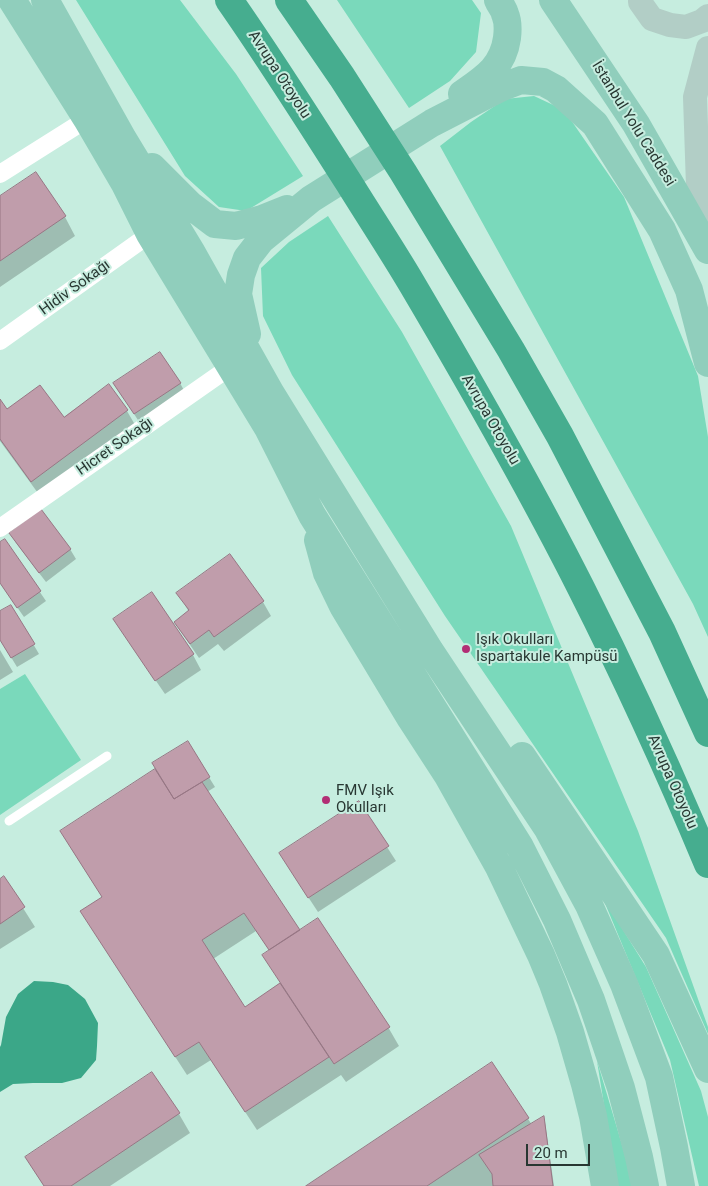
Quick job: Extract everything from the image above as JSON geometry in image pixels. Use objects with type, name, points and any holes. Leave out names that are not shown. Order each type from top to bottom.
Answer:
[{"type":"highway","name":"Avrupa Otoyolu","points":[[229,0],[411,282],[508,450],[581,588],[680,797],[708,864]]},
{"type":"highway","points":[[289,0],[342,77],[403,172],[511,350],[560,436],[662,632],[708,732]]},
{"type":"highway","points":[[662,632],[708,702]]},
{"type":"main road","points":[[12,0],[87,119],[125,184],[150,234],[268,428],[312,515],[520,847],[556,920],[591,1000],[621,1088],[645,1186]]},
{"type":"main road","points":[[45,0],[123,139],[192,253],[270,392],[437,663],[548,829],[589,905],[624,984],[659,1078],[681,1186]]},
{"type":"main road","points":[[432,123],[457,98],[483,79],[500,63],[506,47],[508,31],[506,15],[498,0]]},
{"type":"main road","name":"İstanbul Yolu Caddesi","points":[[553,0],[636,124],[708,250]]},
{"type":"main road","points":[[640,0],[652,19],[670,25],[686,27],[702,21],[708,16]]},
{"type":"main road","points":[[708,48],[695,97],[698,186],[708,214]]},
{"type":"main road","points":[[270,392],[245,329],[238,294],[246,258],[260,240],[311,199],[432,123],[500,88],[520,80],[543,82],[556,89],[595,124],[662,230],[688,290],[708,363]]},
{"type":"main road","points":[[123,139],[190,205],[215,224],[236,226],[262,219],[311,199]]},
{"type":"main road","points":[[312,515],[326,573],[343,606],[411,719],[448,776],[499,867],[541,955],[559,1000],[585,1084],[593,1116],[605,1186]]},
{"type":"main road","points":[[437,663],[507,736],[656,955],[708,1069]]},
{"type":"street","points":[[0,174],[87,119]]},
{"type":"street","name":"Hidiv Sokağı","points":[[0,341],[150,234]]},
{"type":"street","name":"Hicret Sokağı","points":[[0,528],[230,367]]},
{"type":"lane","points":[[9,821],[107,756]]},
{"type":"shaded area","points":[[76,0],[180,0],[236,74],[303,176],[246,211],[219,207],[185,176]]},
{"type":"shaded area","points":[[337,0],[472,0],[481,13],[476,52],[450,81],[409,108]]},
{"type":"shaded area","points":[[534,96],[564,110],[624,197],[698,376],[708,437],[708,637],[693,604],[440,146],[505,99]]},
{"type":"shaded area","points":[[328,216],[402,332],[511,526],[638,831],[708,1027],[708,1034],[666,938],[445,616],[292,375],[263,316],[261,268],[289,242]]},
{"type":"shaded area","points":[[25,674],[81,760],[0,815],[0,689]]},
{"type":"shaded area","points":[[602,896],[646,967],[701,1091],[708,1117],[708,1186],[699,1186],[670,1060]]},
{"type":"shaded area","points":[[34,981],[68,985],[85,999],[98,1023],[96,1060],[81,1078],[62,1083],[13,1084],[0,1092],[0,1047],[6,1017],[18,994]]},
{"type":"shaded area","points":[[597,1061],[626,1158],[632,1186],[617,1186]]},
{"type":"building","points":[[36,172],[66,216],[0,261],[0,196]]},
{"type":"building","points":[[160,352],[181,383],[134,414],[113,383]]},
{"type":"building","points":[[109,384],[128,410],[31,482],[0,439],[0,399],[7,409],[40,385],[64,417]]},
{"type":"building","points":[[41,509],[71,549],[39,573],[9,533]]},
{"type":"building","points":[[5,539],[41,591],[17,608],[0,583],[0,542]]},
{"type":"building","points":[[230,554],[264,601],[214,637],[209,630],[190,644],[174,622],[189,610],[176,593]]},
{"type":"building","points":[[152,592],[194,654],[155,681],[113,619]]},
{"type":"building","points":[[11,605],[35,644],[11,658],[0,640],[0,611]]},
{"type":"building","points":[[188,741],[210,777],[174,799],[152,763]]},
{"type":"building","points":[[155,769],[174,799],[202,782],[300,930],[269,950],[244,913],[202,940],[245,1007],[280,983],[329,1057],[245,1112],[199,1042],[175,1057],[80,911],[102,897],[60,831]]},
{"type":"building","points":[[359,801],[389,846],[308,898],[279,853]]},
{"type":"building","points":[[4,876],[25,907],[0,924],[0,879]]},
{"type":"building","points":[[318,918],[390,1027],[334,1064],[262,955]]},
{"type":"building","points":[[492,1062],[529,1118],[427,1186],[306,1186]]},
{"type":"building","points":[[152,1072],[180,1113],[71,1186],[44,1186],[25,1157]]},
{"type":"building","points":[[544,1116],[553,1186],[493,1186],[492,1174],[479,1155]]},
{"type":"place","name":"Işık Okulları Ispartakule Kampüsü","points":[[466,649]]},
{"type":"place","name":"FMV Işık Okulları","points":[[326,800]]}]
